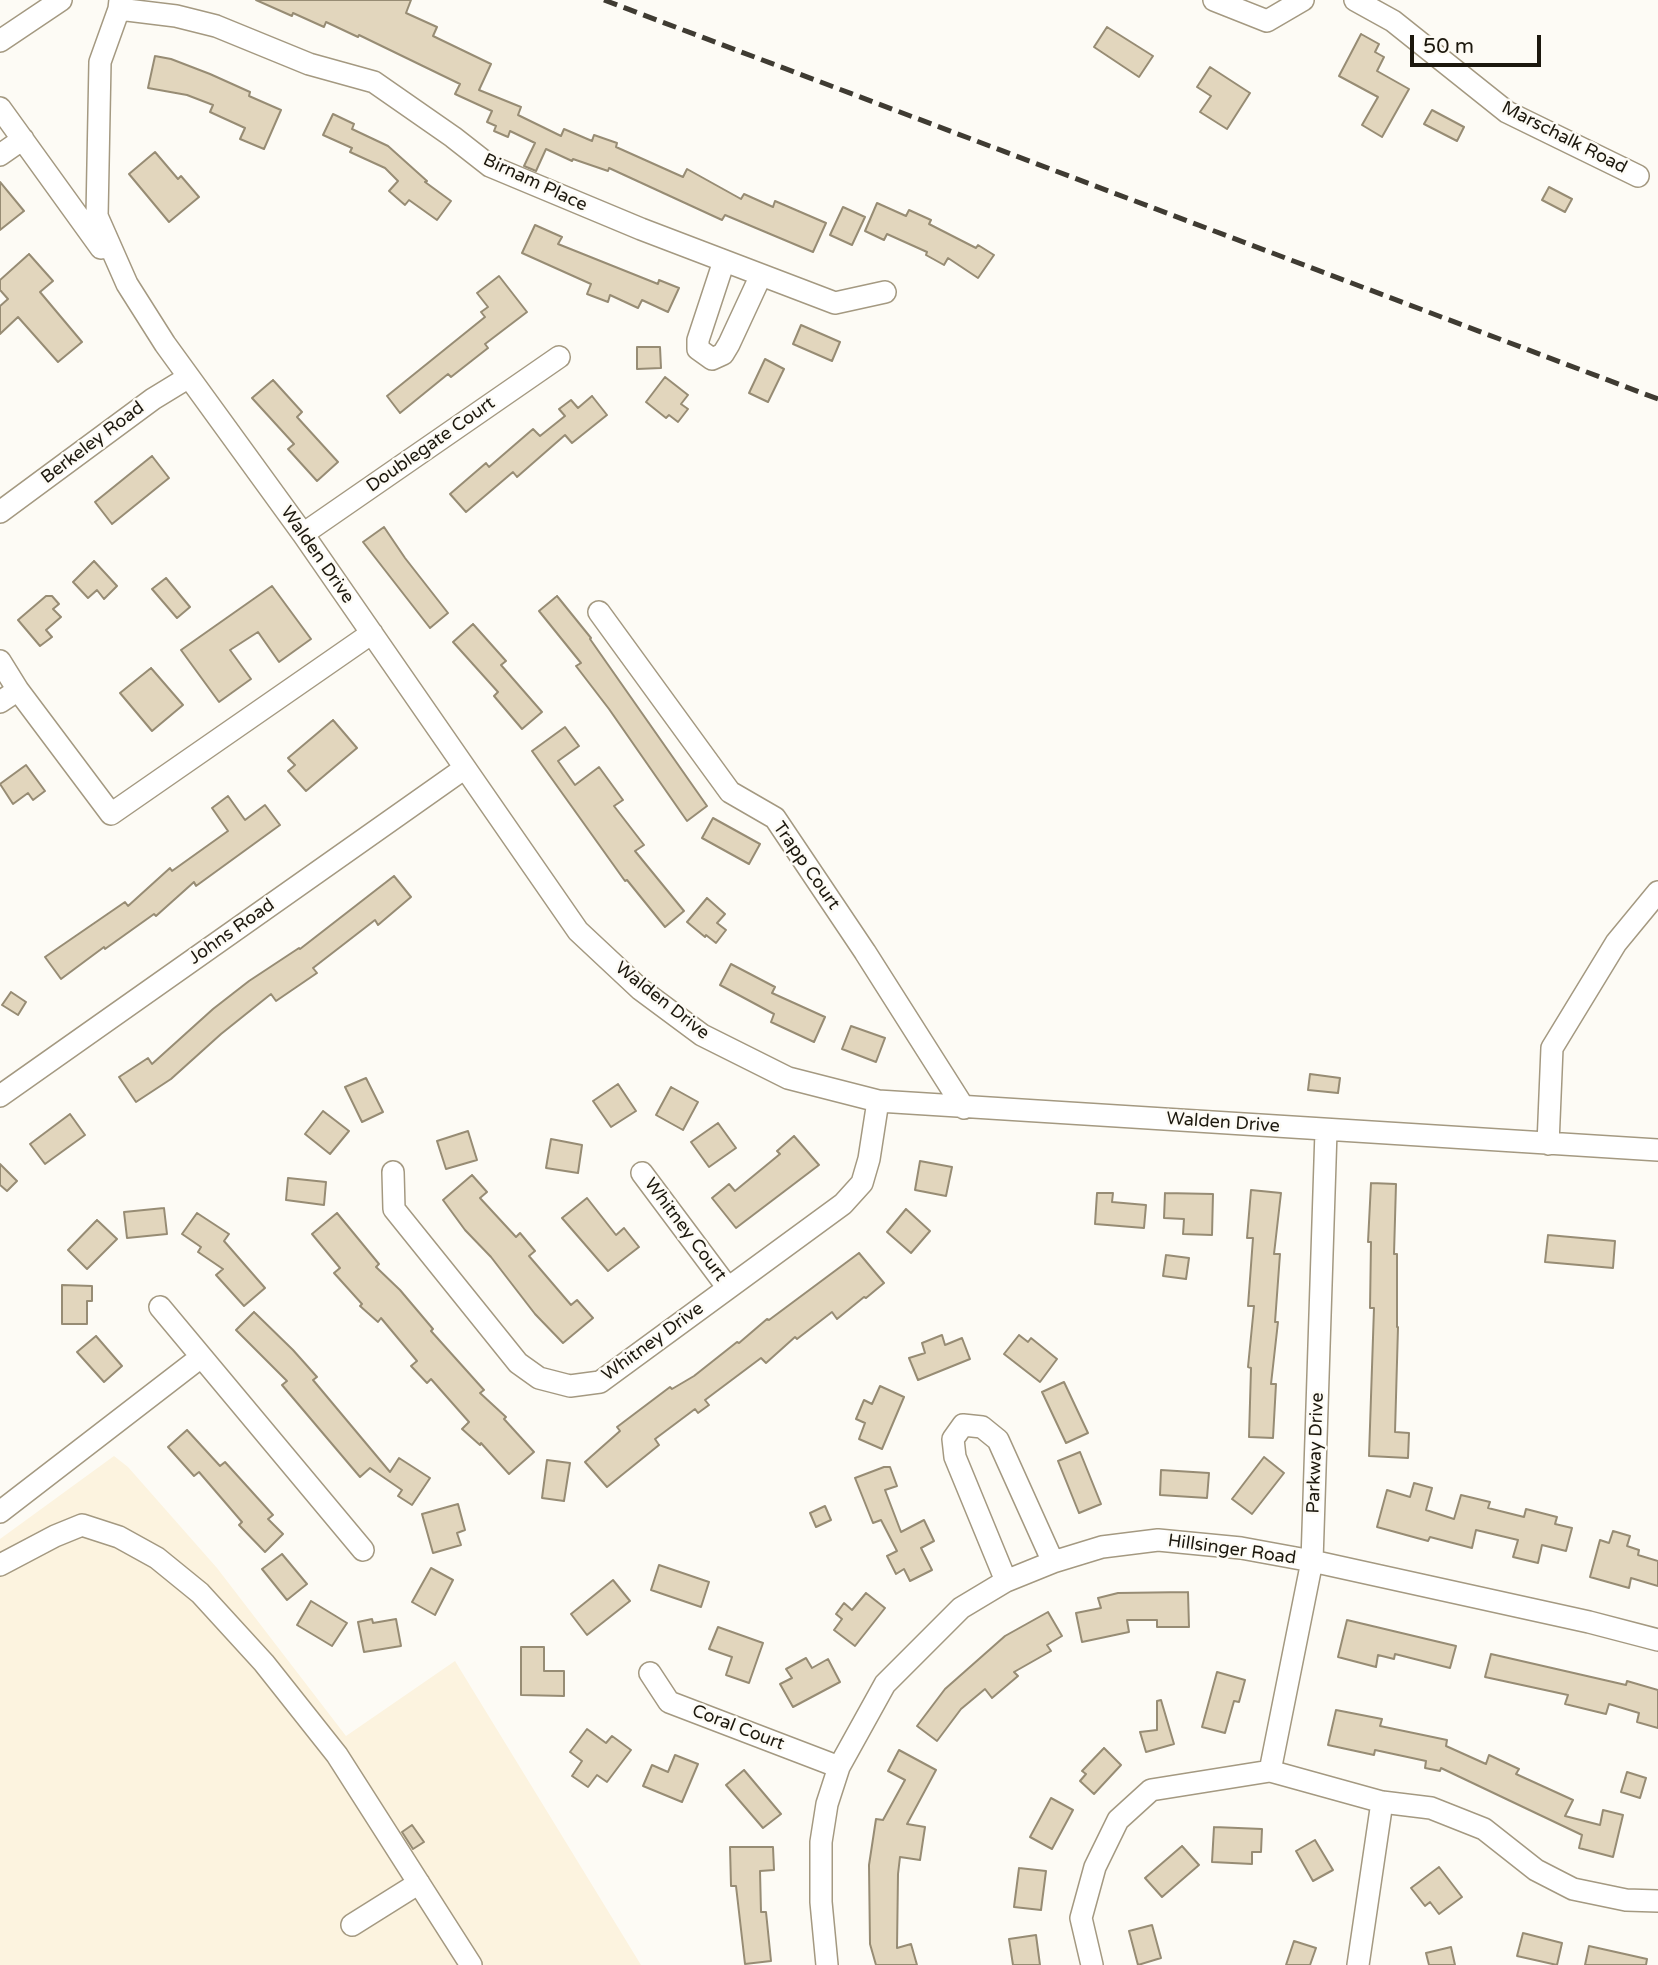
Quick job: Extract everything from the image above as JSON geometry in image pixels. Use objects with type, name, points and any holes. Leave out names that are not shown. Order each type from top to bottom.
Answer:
[{"type":"street","points":[[0,41],[61,0]]},
{"type":"street","points":[[1214,0],[1267,21],[1303,0]]},
{"type":"street","name":"Marschalk Road","points":[[1355,0],[1393,21],[1507,112],[1638,176]]},
{"type":"street","name":"Birnam Place","points":[[120,4],[216,26],[309,64],[374,82],[453,137],[489,166],[554,194],[835,303],[885,292]]},
{"type":"street","name":"Walden Drive","points":[[120,4],[100,62],[97,216],[127,284]]},
{"type":"street","name":"Walden Drive","points":[[0,108],[127,284],[165,344],[303,534],[578,931],[640,989],[702,1035],[788,1078],[878,1101],[1658,1150]]},
{"type":"street","points":[[0,155],[23,139]]},
{"type":"street","points":[[724,261],[698,340],[698,349],[712,359],[723,354],[729,344],[761,275]]},
{"type":"street","name":"Doublegate Court","points":[[303,534],[559,357]]},
{"type":"street","name":"Berkeley Road","points":[[0,512],[153,398],[189,377]]},
{"type":"street","name":"Trapp Court","points":[[599,612],[730,792],[775,818],[865,952],[964,1108]]},
{"type":"street","points":[[0,661],[9,696],[111,814],[372,633]]},
{"type":"street","name":"Johns Road","points":[[0,1096],[465,768]]},
{"type":"street","points":[[1548,1144],[1552,1048],[1616,943],[1658,892]]},
{"type":"street","name":"Whitney Drive","points":[[393,1172],[394,1209],[519,1363],[539,1378],[570,1386],[600,1382],[844,1204],[862,1183],[869,1159],[878,1101]]},
{"type":"street","name":"Parkway Drive","points":[[1270,1771],[1312,1561],[1326,1131]]},
{"type":"street","name":"Whitney Court","points":[[642,1172],[728,1288]]},
{"type":"street","points":[[160,1307],[363,1550]]},
{"type":"street","points":[[0,1512],[201,1357]]},
{"type":"street","points":[[1006,1581],[955,1457],[953,1439],[963,1425],[982,1427],[998,1440],[1053,1562]]},
{"type":"street","points":[[0,1565],[82,1525],[118,1537],[157,1558],[200,1593],[264,1662],[337,1755],[471,1965]]},
{"type":"street","name":"Hillsinger Road","points":[[827,1965],[821,1902],[821,1842],[827,1804],[839,1767],[885,1684],[961,1608],[1006,1581],[1053,1562],[1102,1547],[1158,1540],[1241,1548],[1590,1622],[1658,1640]]},
{"type":"street","name":"Coral Court","points":[[650,1673],[669,1702],[839,1767]]},
{"type":"street","points":[[1092,1965],[1082,1918],[1095,1867],[1118,1820],[1151,1790],[1270,1771],[1382,1802],[1431,1808],[1484,1829],[1536,1870],[1573,1889],[1626,1900],[1658,1901]]},
{"type":"street","points":[[1358,1965],[1382,1802]]},
{"type":"street","points":[[352,1925],[419,1883]]},
{"type":"shaded area","points":[[114,1456],[128,1467],[217,1568],[346,1736],[455,1661],[641,1965],[0,1965],[0,1539]]},
{"type":"building","points":[[256,0],[411,0],[406,13],[437,27],[433,36],[491,64],[479,90],[521,107],[518,115],[561,136],[564,129],[592,141],[594,135],[617,143],[616,147],[683,177],[687,169],[741,199],[744,194],[773,207],[775,201],[826,223],[813,252],[725,215],[722,220],[609,168],[608,171],[573,159],[572,161],[546,149],[536,171],[524,166],[535,143],[510,131],[508,137],[494,131],[496,126],[487,122],[492,111],[455,94],[460,84],[359,35],[358,37],[326,22],[324,27]]},
{"type":"building","points":[[1107,27],[1153,56],[1139,77],[1094,47]]},
{"type":"building","points":[[1361,34],[1379,44],[1375,52],[1384,57],[1377,71],[1409,89],[1382,137],[1362,125],[1378,97],[1339,76]]},
{"type":"building","points":[[155,56],[171,59],[210,74],[281,110],[264,149],[240,139],[245,128],[210,112],[213,105],[187,95],[148,88]]},
{"type":"building","points":[[1210,67],[1250,93],[1227,129],[1200,112],[1211,96],[1197,87]]},
{"type":"building","points":[[1432,110],[1464,127],[1457,141],[1424,124]]},
{"type":"building","points":[[333,114],[354,124],[352,129],[388,146],[427,181],[425,182],[451,201],[437,220],[409,200],[405,205],[389,191],[398,181],[385,168],[350,152],[352,148],[323,135]]},
{"type":"building","points":[[155,152],[178,179],[181,176],[199,197],[169,222],[129,174]]},
{"type":"building","points":[[0,182],[24,211],[0,230]]},
{"type":"building","points":[[1549,187],[1572,199],[1565,212],[1542,200]]},
{"type":"building","points":[[877,203],[906,216],[909,210],[931,220],[929,224],[976,248],[978,245],[994,255],[978,278],[948,258],[944,265],[926,255],[927,252],[887,234],[884,240],[865,231]]},
{"type":"building","points":[[843,207],[865,217],[852,245],[830,235]]},
{"type":"building","points":[[535,225],[562,237],[558,244],[658,284],[659,280],[679,288],[668,312],[642,300],[638,308],[610,295],[608,302],[587,294],[591,284],[522,253]]},
{"type":"building","points":[[29,254],[53,281],[40,292],[82,342],[58,362],[18,317],[0,334],[0,306],[8,299],[0,290],[0,280]]},
{"type":"building","points":[[499,276],[527,312],[485,344],[488,348],[451,377],[448,374],[400,413],[387,396],[485,317],[481,312],[488,307],[477,293]]},
{"type":"building","points":[[801,325],[840,342],[832,361],[793,344]]},
{"type":"building","points":[[637,347],[660,347],[661,368],[637,369]]},
{"type":"building","points":[[765,359],[784,369],[768,402],[749,393]]},
{"type":"building","points":[[665,377],[688,395],[681,404],[688,409],[678,422],[669,415],[666,418],[646,402]]},
{"type":"building","points":[[273,380],[302,412],[297,417],[338,462],[317,481],[288,449],[294,444],[252,398]]},
{"type":"building","points":[[592,396],[607,415],[572,443],[565,435],[517,477],[513,472],[466,512],[450,494],[486,463],[489,467],[533,429],[540,436],[565,416],[559,409],[571,400],[578,408]]},
{"type":"building","points":[[152,456],[169,478],[112,524],[95,502]]},
{"type":"building","points":[[384,527],[448,613],[430,628],[363,542]]},
{"type":"building","points":[[94,561],[117,586],[104,599],[97,590],[88,598],[73,582]]},
{"type":"building","points":[[166,578],[190,607],[177,618],[152,589]]},
{"type":"building","points":[[272,586],[311,639],[279,662],[258,632],[230,650],[251,679],[219,702],[181,650]]},
{"type":"building","points":[[46,596],[52,596],[59,604],[53,609],[61,617],[46,630],[52,637],[40,646],[18,620]]},
{"type":"building","points":[[557,596],[591,638],[707,806],[687,821],[576,666],[581,663],[539,611]]},
{"type":"building","points":[[473,624],[506,661],[501,665],[542,712],[522,729],[494,696],[498,692],[453,642]]},
{"type":"building","points":[[151,668],[183,705],[152,731],[120,693]]},
{"type":"building","points":[[333,720],[357,748],[306,791],[288,771],[295,765],[288,758]]},
{"type":"building","points":[[565,727],[579,746],[558,761],[575,785],[599,767],[623,800],[614,806],[644,845],[635,851],[684,911],[665,927],[627,880],[625,881],[532,751]]},
{"type":"building","points":[[26,765],[45,791],[33,800],[28,793],[13,804],[0,784]]},
{"type":"building","points":[[228,796],[245,820],[265,805],[280,825],[196,886],[194,882],[156,916],[154,914],[105,949],[104,947],[61,979],[45,957],[125,902],[128,906],[170,868],[172,871],[228,831],[212,808]]},
{"type":"building","points":[[713,818],[760,844],[749,864],[702,838]]},
{"type":"building","points":[[394,876],[411,897],[378,925],[375,920],[313,968],[317,973],[276,1001],[271,994],[171,1079],[136,1102],[119,1077],[148,1058],[152,1064],[213,1009],[249,981],[300,949]]},
{"type":"building","points":[[707,898],[725,914],[717,923],[726,930],[716,943],[687,922]]},
{"type":"building","points":[[731,964],[775,987],[772,993],[825,1017],[814,1042],[771,1022],[774,1014],[720,985]]},
{"type":"building","points":[[11,992],[26,1002],[18,1015],[2,1005]]},
{"type":"building","points":[[851,1026],[885,1038],[876,1062],[842,1049]]},
{"type":"building","points":[[1310,1074],[1340,1078],[1338,1093],[1308,1090]]},
{"type":"building","points":[[366,1078],[383,1112],[362,1122],[345,1087]]},
{"type":"building","points":[[618,1084],[636,1111],[611,1127],[593,1101]]},
{"type":"building","points":[[671,1087],[698,1102],[683,1130],[656,1115]]},
{"type":"building","points":[[323,1111],[349,1131],[330,1154],[305,1134]]},
{"type":"building","points":[[70,1114],[85,1135],[45,1164],[30,1144]]},
{"type":"building","points":[[718,1123],[736,1148],[709,1167],[691,1142]]},
{"type":"building","points":[[468,1131],[477,1160],[446,1169],[437,1141]]},
{"type":"building","points":[[794,1136],[819,1165],[736,1228],[712,1198],[729,1184],[735,1191],[780,1154],[777,1151]]},
{"type":"building","points":[[551,1139],[582,1145],[578,1173],[546,1168]]},
{"type":"building","points":[[920,1161],[952,1167],[946,1196],[915,1190]]},
{"type":"building","points":[[0,1164],[17,1181],[7,1191],[0,1185]]},
{"type":"building","points":[[472,1175],[487,1192],[480,1198],[516,1237],[520,1233],[535,1251],[529,1256],[571,1305],[577,1300],[593,1318],[563,1343],[535,1314],[443,1200]]},
{"type":"building","points":[[288,1178],[326,1182],[324,1205],[286,1200]]},
{"type":"building","points":[[1371,1183],[1396,1184],[1394,1254],[1397,1254],[1398,1327],[1395,1432],[1409,1433],[1408,1458],[1369,1456],[1374,1308],[1370,1308],[1371,1242],[1368,1242]]},
{"type":"building","points":[[1251,1190],[1281,1193],[1274,1254],[1280,1254],[1275,1322],[1278,1322],[1271,1384],[1276,1384],[1273,1438],[1249,1437],[1251,1368],[1248,1367],[1254,1306],[1248,1306],[1253,1238],[1247,1238]]},
{"type":"building","points":[[1097,1193],[1113,1193],[1112,1202],[1146,1205],[1144,1228],[1095,1224]]},
{"type":"building","points":[[1165,1193],[1213,1194],[1212,1235],[1183,1234],[1184,1219],[1164,1218]]},
{"type":"building","points":[[587,1198],[616,1235],[624,1228],[639,1247],[608,1271],[562,1218]]},
{"type":"building","points":[[164,1208],[167,1234],[127,1238],[124,1212]]},
{"type":"building","points":[[906,1209],[930,1231],[911,1253],[887,1232]]},
{"type":"building","points":[[197,1213],[229,1234],[224,1241],[265,1288],[244,1306],[216,1275],[223,1269],[198,1252],[201,1247],[182,1234]]},
{"type":"building","points":[[337,1213],[379,1264],[376,1267],[400,1290],[433,1329],[431,1331],[484,1390],[480,1393],[506,1417],[504,1419],[534,1452],[509,1474],[481,1443],[480,1445],[462,1429],[469,1422],[431,1379],[427,1383],[411,1366],[417,1361],[381,1318],[378,1322],[360,1306],[362,1304],[334,1273],[340,1268],[312,1234]]},
{"type":"building","points":[[97,1220],[117,1239],[87,1269],[68,1250]]},
{"type":"building","points":[[1548,1235],[1615,1241],[1613,1268],[1545,1262]]},
{"type":"building","points":[[859,1253],[884,1283],[866,1298],[837,1319],[832,1312],[797,1339],[795,1337],[766,1363],[761,1358],[705,1400],[709,1405],[698,1413],[695,1409],[655,1439],[659,1445],[607,1487],[585,1462],[620,1431],[617,1427],[670,1387],[672,1389],[694,1376]]},
{"type":"building","points":[[1166,1255],[1189,1258],[1186,1279],[1163,1276]]},
{"type":"building","points":[[62,1285],[92,1286],[92,1301],[87,1301],[87,1324],[62,1324]]},
{"type":"building","points":[[254,1312],[317,1377],[313,1380],[390,1472],[399,1458],[430,1478],[412,1505],[398,1496],[402,1490],[370,1468],[360,1477],[282,1385],[287,1381],[236,1330]]},
{"type":"building","points":[[942,1335],[945,1345],[962,1338],[970,1359],[918,1380],[909,1358],[925,1353],[922,1343]]},
{"type":"building","points":[[1019,1335],[1028,1342],[1031,1338],[1057,1359],[1040,1382],[1004,1354]]},
{"type":"building","points":[[96,1336],[122,1366],[104,1382],[77,1352]]},
{"type":"building","points":[[1064,1382],[1088,1433],[1066,1443],[1042,1392]]},
{"type":"building","points":[[880,1386],[904,1397],[882,1449],[859,1439],[865,1423],[856,1419],[864,1400],[872,1404]]},
{"type":"building","points":[[187,1430],[220,1466],[225,1462],[273,1515],[268,1519],[283,1534],[265,1552],[239,1525],[242,1522],[199,1472],[194,1476],[168,1447]]},
{"type":"building","points":[[1080,1452],[1101,1504],[1079,1513],[1058,1461]]},
{"type":"building","points":[[1264,1457],[1284,1473],[1252,1514],[1232,1499]]},
{"type":"building","points":[[547,1460],[570,1463],[564,1501],[542,1498]]},
{"type":"building","points":[[890,1467],[897,1486],[885,1490],[901,1532],[924,1520],[934,1541],[921,1548],[932,1570],[910,1581],[904,1569],[896,1574],[887,1556],[897,1551],[881,1520],[873,1523],[855,1478]]},
{"type":"building","points":[[1161,1470],[1209,1473],[1207,1498],[1160,1495]]},
{"type":"building","points":[[1414,1483],[1432,1488],[1426,1510],[1454,1519],[1461,1495],[1490,1502],[1488,1508],[1524,1517],[1526,1509],[1557,1517],[1555,1524],[1572,1528],[1566,1551],[1542,1545],[1538,1563],[1513,1557],[1518,1540],[1476,1530],[1472,1548],[1430,1537],[1428,1541],[1377,1527],[1387,1490],[1410,1497]]},
{"type":"building","points":[[458,1504],[465,1530],[457,1533],[461,1545],[433,1553],[422,1514]]},
{"type":"building","points":[[825,1506],[831,1520],[816,1527],[810,1513]]},
{"type":"building","points":[[1613,1531],[1630,1536],[1627,1546],[1639,1550],[1638,1555],[1658,1561],[1658,1586],[1631,1578],[1629,1588],[1590,1577],[1600,1540],[1609,1543]]},
{"type":"building","points":[[282,1554],[307,1584],[287,1600],[262,1569]]},
{"type":"building","points":[[659,1565],[709,1582],[701,1607],[651,1590]]},
{"type":"building","points":[[431,1568],[453,1580],[435,1615],[412,1602]]},
{"type":"building","points":[[613,1580],[630,1601],[587,1635],[571,1614]]},
{"type":"building","points":[[1188,1592],[1189,1627],[1157,1627],[1157,1620],[1127,1620],[1129,1632],[1082,1642],[1076,1613],[1101,1608],[1098,1598],[1118,1593]]},
{"type":"building","points":[[866,1593],[885,1608],[855,1646],[834,1630],[842,1619],[836,1614],[844,1603],[852,1610]]},
{"type":"building","points":[[311,1601],[347,1623],[332,1646],[297,1625]]},
{"type":"building","points":[[1048,1612],[1062,1636],[1047,1645],[1051,1651],[1014,1672],[1018,1676],[992,1698],[985,1689],[961,1709],[937,1741],[917,1726],[945,1689],[1005,1636]]},
{"type":"building","points":[[372,1619],[373,1623],[396,1619],[401,1646],[364,1652],[358,1622]]},
{"type":"building","points":[[1347,1620],[1456,1646],[1450,1668],[1395,1654],[1394,1659],[1378,1655],[1376,1667],[1338,1657]]},
{"type":"building","points":[[718,1627],[763,1643],[749,1683],[726,1675],[732,1657],[709,1649]]},
{"type":"building","points":[[521,1647],[544,1647],[544,1671],[564,1671],[564,1696],[521,1695]]},
{"type":"building","points":[[1491,1654],[1626,1685],[1627,1681],[1658,1690],[1658,1728],[1637,1722],[1639,1713],[1609,1704],[1606,1714],[1565,1704],[1568,1695],[1485,1677]]},
{"type":"building","points":[[806,1658],[812,1668],[828,1659],[840,1682],[793,1707],[780,1684],[792,1678],[786,1669]]},
{"type":"building","points":[[1217,1672],[1245,1680],[1239,1702],[1234,1701],[1225,1733],[1202,1727]]},
{"type":"building","points":[[1161,1700],[1174,1744],[1146,1752],[1140,1732],[1157,1730],[1157,1701]]},
{"type":"building","points":[[1336,1710],[1382,1719],[1380,1726],[1447,1740],[1446,1746],[1486,1764],[1489,1755],[1519,1769],[1516,1774],[1573,1800],[1565,1816],[1600,1825],[1603,1810],[1623,1815],[1613,1857],[1579,1848],[1582,1835],[1441,1768],[1440,1771],[1425,1768],[1426,1761],[1375,1750],[1374,1755],[1328,1745]]},
{"type":"building","points":[[587,1729],[606,1743],[612,1736],[631,1750],[607,1782],[597,1775],[588,1787],[572,1776],[582,1761],[570,1752]]},
{"type":"building","points":[[1104,1748],[1121,1765],[1094,1794],[1080,1781],[1086,1774],[1082,1771]]},
{"type":"building","points":[[899,1750],[936,1770],[907,1824],[925,1827],[920,1860],[900,1857],[898,1874],[897,1948],[911,1944],[917,1965],[876,1965],[870,1944],[869,1865],[876,1819],[883,1820],[905,1780],[888,1771]]},
{"type":"building","points":[[675,1755],[698,1764],[682,1802],[643,1786],[652,1765],[668,1772]]},
{"type":"building","points":[[744,1770],[781,1814],[763,1828],[726,1785]]},
{"type":"building","points":[[1627,1772],[1646,1778],[1640,1798],[1621,1792]]},
{"type":"building","points":[[1051,1798],[1073,1810],[1052,1849],[1030,1837]]},
{"type":"building","points":[[412,1825],[424,1842],[413,1849],[402,1832]]},
{"type":"building","points":[[1214,1827],[1262,1829],[1261,1852],[1252,1852],[1252,1864],[1212,1862]]},
{"type":"building","points":[[1315,1840],[1333,1870],[1313,1881],[1296,1851]]},
{"type":"building","points":[[1182,1846],[1199,1865],[1162,1897],[1145,1878]]},
{"type":"building","points":[[730,1847],[773,1847],[774,1870],[760,1871],[761,1912],[766,1912],[771,1961],[745,1964],[736,1886],[731,1886]]},
{"type":"building","points":[[1439,1867],[1462,1897],[1439,1914],[1430,1902],[1425,1906],[1411,1888]]},
{"type":"building","points":[[1019,1868],[1046,1871],[1041,1910],[1014,1907]]},
{"type":"building","points":[[1152,1925],[1161,1958],[1138,1965],[1129,1931]]},
{"type":"building","points":[[1523,1933],[1562,1943],[1557,1965],[1517,1956]]},
{"type":"building","points":[[1036,1935],[1040,1965],[1013,1965],[1009,1939]]},
{"type":"building","points":[[1294,1941],[1316,1948],[1310,1965],[1286,1965]]},
{"type":"building","points":[[1589,1946],[1647,1959],[1646,1965],[1585,1965]]},
{"type":"building","points":[[1451,1947],[1455,1965],[1429,1965],[1426,1953]]},
{"type":"railway","points":[[604,0],[1658,399]]}]
